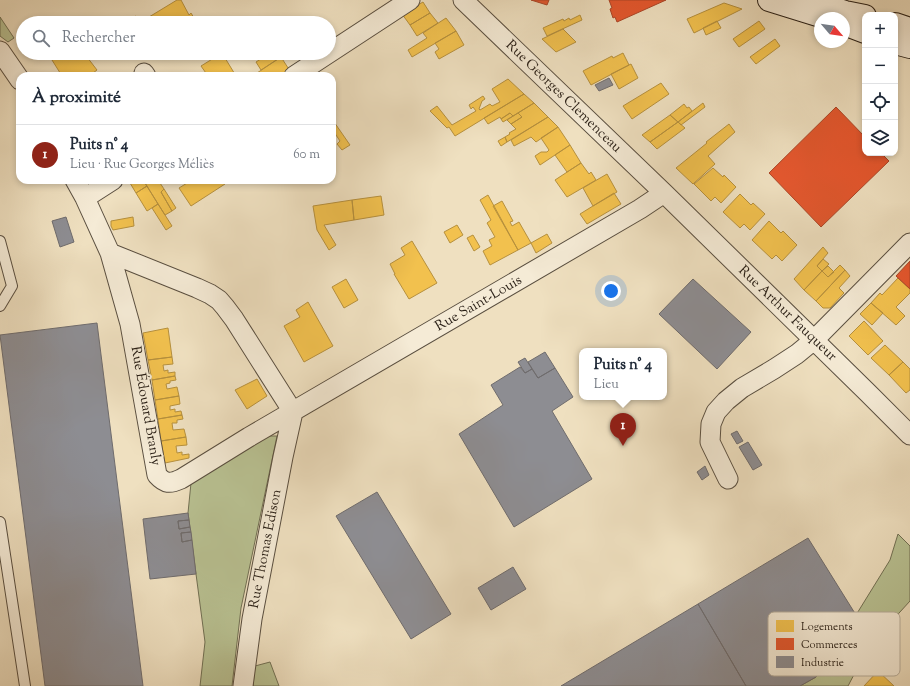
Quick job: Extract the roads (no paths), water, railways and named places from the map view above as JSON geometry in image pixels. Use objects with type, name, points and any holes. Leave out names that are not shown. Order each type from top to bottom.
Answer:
[{"type":"main road","points":[[769,0],[814,14]]},
{"type":"main road","points":[[809,0],[845,12],[862,15]]},
{"type":"main road","points":[[898,25],[910,29]]},
{"type":"main road","points":[[850,26],[862,31]]},
{"type":"main road","points":[[898,44],[910,47]]},
{"type":"street","points":[[336,48],[410,0]]},
{"type":"street","name":"Rue Georges Clemenceau","points":[[463,0],[664,193]]},
{"type":"street","points":[[0,51],[16,74]]},
{"type":"street","points":[[300,72],[318,60]]},
{"type":"street","points":[[77,184],[110,253],[197,288],[219,300],[234,319],[293,412]]},
{"type":"street","points":[[85,198],[107,184]]},
{"type":"street","name":"Rue Arthur Fauqueur","points":[[664,193],[910,435]]},
{"type":"street","name":"Rue Saint-Louis","points":[[293,412],[633,213],[664,193]]},
{"type":"street","points":[[728,479],[710,442],[711,424],[716,412],[726,401],[742,388],[791,358],[814,340],[910,243]]},
{"type":"street","name":"Rue Édouard Branly","points":[[110,253],[130,324],[157,475],[161,480],[167,483],[181,479],[293,412]]},
{"type":"street","name":"Rue Thomas Edison","points":[[243,686],[252,619],[293,412]]},
{"type":"lane","points":[[0,241],[12,286],[0,306]]},
{"type":"lane","points":[[0,522],[25,686]]},
{"type":"place","name":"Puits n° 4","points":[[623,446]]}]
